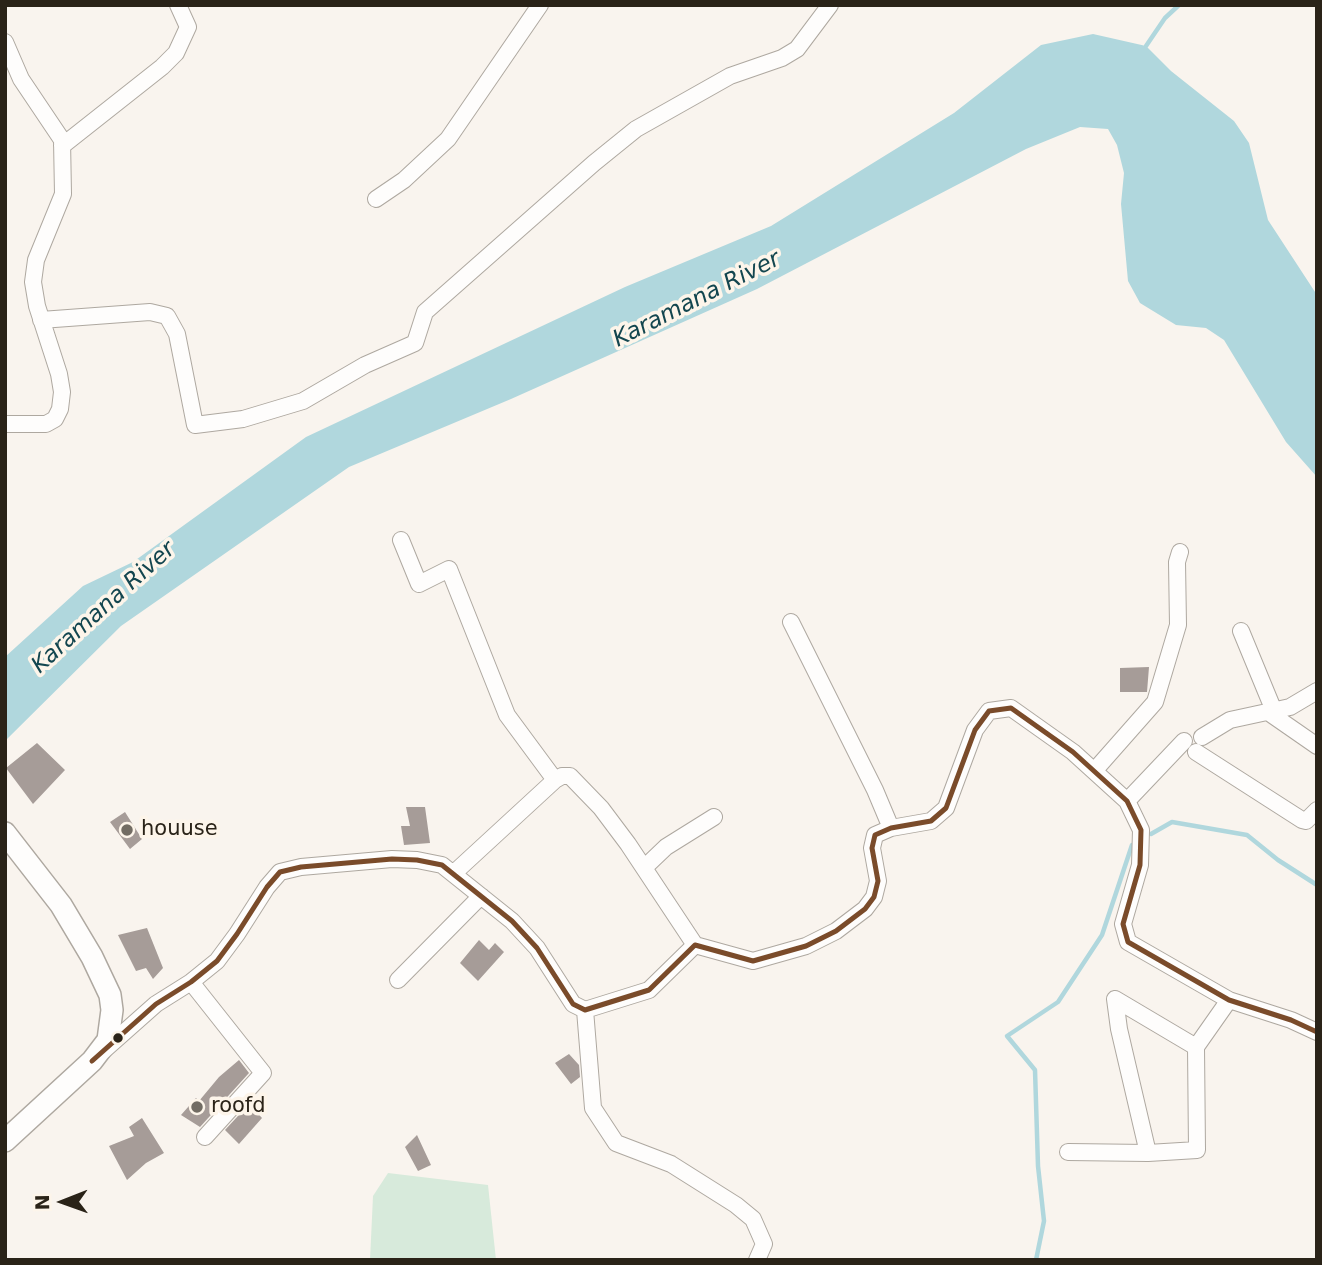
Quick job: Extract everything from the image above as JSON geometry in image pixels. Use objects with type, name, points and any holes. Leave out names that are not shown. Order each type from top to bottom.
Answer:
[{"type":"main road","points":[[5,834],[61,905],[92,957],[110,995],[111,1027],[108,1040],[92,1061],[5,1140]]},
{"type":"street","points":[[62,146],[162,68],[176,53],[188,27],[178,5]]},
{"type":"street","points":[[376,199],[404,180],[448,139],[540,5]]},
{"type":"street","points":[[41,320],[150,312],[167,316],[177,334],[195,425],[243,419],[303,401],[365,365],[415,343],[425,312],[594,163],[636,130],[730,76],[782,58],[797,49],[830,5]]},
{"type":"street","points":[[5,42],[20,79],[61,140],[63,194],[36,260],[33,282],[41,320],[59,374],[62,392],[60,409],[55,419],[46,424],[5,424]]},
{"type":"street","points":[[401,540],[419,584],[449,569],[507,715],[555,780]]},
{"type":"street","points":[[1095,770],[1155,702],[1178,625],[1177,562],[1180,552]]},
{"type":"street","points":[[790,622],[875,790],[891,828]]},
{"type":"street","points":[[1241,631],[1271,711],[1317,746]]},
{"type":"street","points":[[1127,802],[1194,743],[1230,720],[1290,707],[1317,691]]},
{"type":"street","points":[[454,873],[555,780],[570,776],[601,808],[695,945],[753,961],[806,946],[836,931],[865,909],[874,897],[878,881],[872,848],[875,835],[891,828],[931,821],[946,808],[975,730],[989,711],[1011,708],[1095,770],[1127,802],[1140,830],[1140,865],[1123,924],[1128,942],[1228,1000],[1291,1020],[1317,1032]]},
{"type":"street","points":[[1194,743],[1302,820],[1306,821],[1317,810]]},
{"type":"street","points":[[644,868],[666,847],[714,817]]},
{"type":"street","points":[[92,1061],[156,1004],[191,982],[217,961],[280,872],[301,867],[392,859],[442,865],[512,921],[537,948],[573,1004],[585,1010],[649,990],[695,945]]},
{"type":"street","points":[[398,980],[481,896]]},
{"type":"street","points":[[191,982],[262,1073],[205,1137]]},
{"type":"street","points":[[1148,1153],[1119,1029],[1115,999],[1196,1047]]},
{"type":"street","points":[[1068,1152],[1148,1153],[1197,1150],[1196,1047],[1228,1000]]},
{"type":"street","points":[[585,1010],[593,1108],[616,1143],[671,1164],[736,1205],[753,1219],[764,1244],[757,1260]]},
{"type":"green space","points":[[388,1173],[488,1185],[496,1260],[370,1260],[373,1196]]},
{"type":"water","name":"Karamana River","points":[[1093,34],[1146,46],[1171,71],[1234,121],[1249,143],[1268,220],[1317,295],[1317,477],[1286,442],[1224,340],[1206,328],[1176,325],[1140,303],[1128,281],[1121,204],[1124,173],[1117,145],[1108,129],[1080,127],[1026,149],[757,289],[511,399],[349,467],[121,626],[5,741],[5,657],[83,586],[133,562],[306,437],[625,287],[771,226],[954,113],[1041,45]]},
{"type":"building","points":[[1149,667],[1147,692],[1120,692],[1120,668]]},
{"type":"building","points":[[37,743],[65,770],[33,804],[6,768]]},
{"type":"building","points":[[406,807],[425,807],[430,843],[404,845],[401,826],[410,826]]},
{"type":"building","name":"houuse","points":[[125,812],[142,839],[130,849],[110,822]]},
{"type":"building","points":[[147,928],[163,968],[153,979],[146,968],[136,971],[118,935]]},
{"type":"building","points":[[479,940],[489,950],[495,943],[504,952],[478,981],[460,963]]},
{"type":"building","points":[[569,1054],[579,1065],[580,1077],[571,1084],[555,1063]]},
{"type":"building","points":[[239,1060],[249,1073],[200,1127],[181,1115],[196,1098],[199,1101],[219,1077]]},
{"type":"building","points":[[249,1104],[262,1118],[239,1144],[225,1130]]},
{"type":"building","points":[[142,1118],[164,1153],[146,1163],[127,1180],[109,1146],[134,1136],[129,1127]]},
{"type":"building","points":[[417,1135],[431,1165],[418,1171],[405,1147]]},
{"type":"waterway","points":[[1146,46],[1165,18],[1179,5]]},
{"type":"waterway","points":[[1151,834],[1172,822],[1247,835],[1278,860],[1317,885]]},
{"type":"waterway","points":[[1036,1260],[1044,1221],[1038,1166],[1035,1070],[1007,1036],[1058,1002],[1102,935],[1132,845]]},
{"type":"transit line","points":[[92,1061],[156,1004],[191,982],[217,961],[280,872],[301,867],[392,859],[442,865],[512,921],[537,948],[573,1004],[585,1010],[649,990],[695,945],[753,961],[806,946],[836,931],[865,909],[874,897],[878,881],[872,848],[875,835],[891,828],[931,821],[946,808],[975,730],[989,711],[1011,708],[1073,752],[1127,801],[1141,830],[1140,865],[1123,924],[1128,942],[1229,1000],[1291,1020],[1317,1032]]},
{"type":"place","name":"houuse","points":[[127,830]]},
{"type":"place","name":"roofd","points":[[197,1107]]}]
